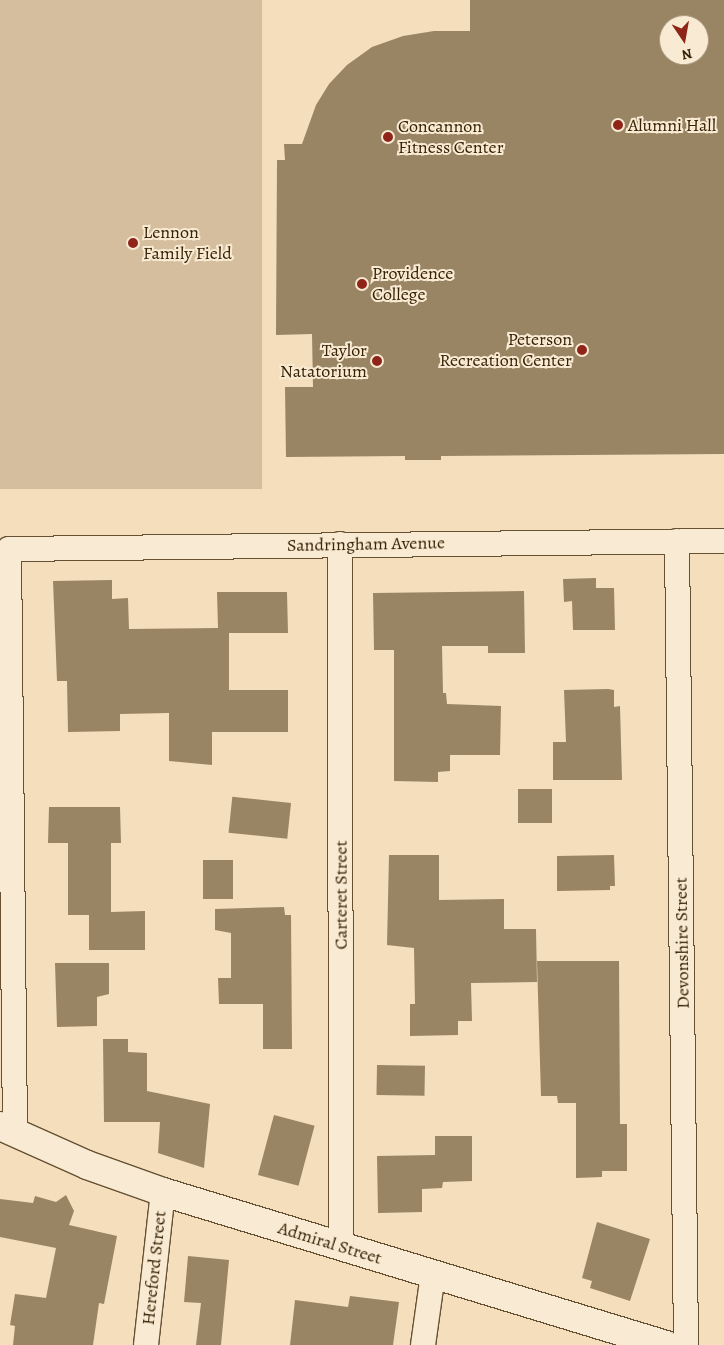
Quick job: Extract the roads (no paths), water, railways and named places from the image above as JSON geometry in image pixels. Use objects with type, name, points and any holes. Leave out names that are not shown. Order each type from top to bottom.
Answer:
[{"type":"main road","name":"Admiral Street","points":[[7,1129],[87,1165],[163,1192],[666,1345]]},
{"type":"street","name":"Devonshire Street","points":[[677,541],[686,1345]]},
{"type":"street","name":"Sandringham Avenue","points":[[7,1129],[9,549],[724,541]]},
{"type":"street","name":"Carteret Street","points":[[340,544],[341,1246]]},
{"type":"street","name":"Hereford Street","points":[[146,1345],[163,1192]]},
{"type":"street","points":[[423,1345],[433,1274]]},
{"type":"place","name":"Alumni Hall","points":[[618,125]]},
{"type":"place","name":"Concannon Fitness Center","points":[[388,137]]},
{"type":"place","name":"Lennon Family Field","points":[[133,243]]},
{"type":"place","name":"Providence College","points":[[362,284]]},
{"type":"place","name":"Peterson Recreation Center","points":[[582,350]]},
{"type":"place","name":"Taylor Natatorium","points":[[377,361]]}]
